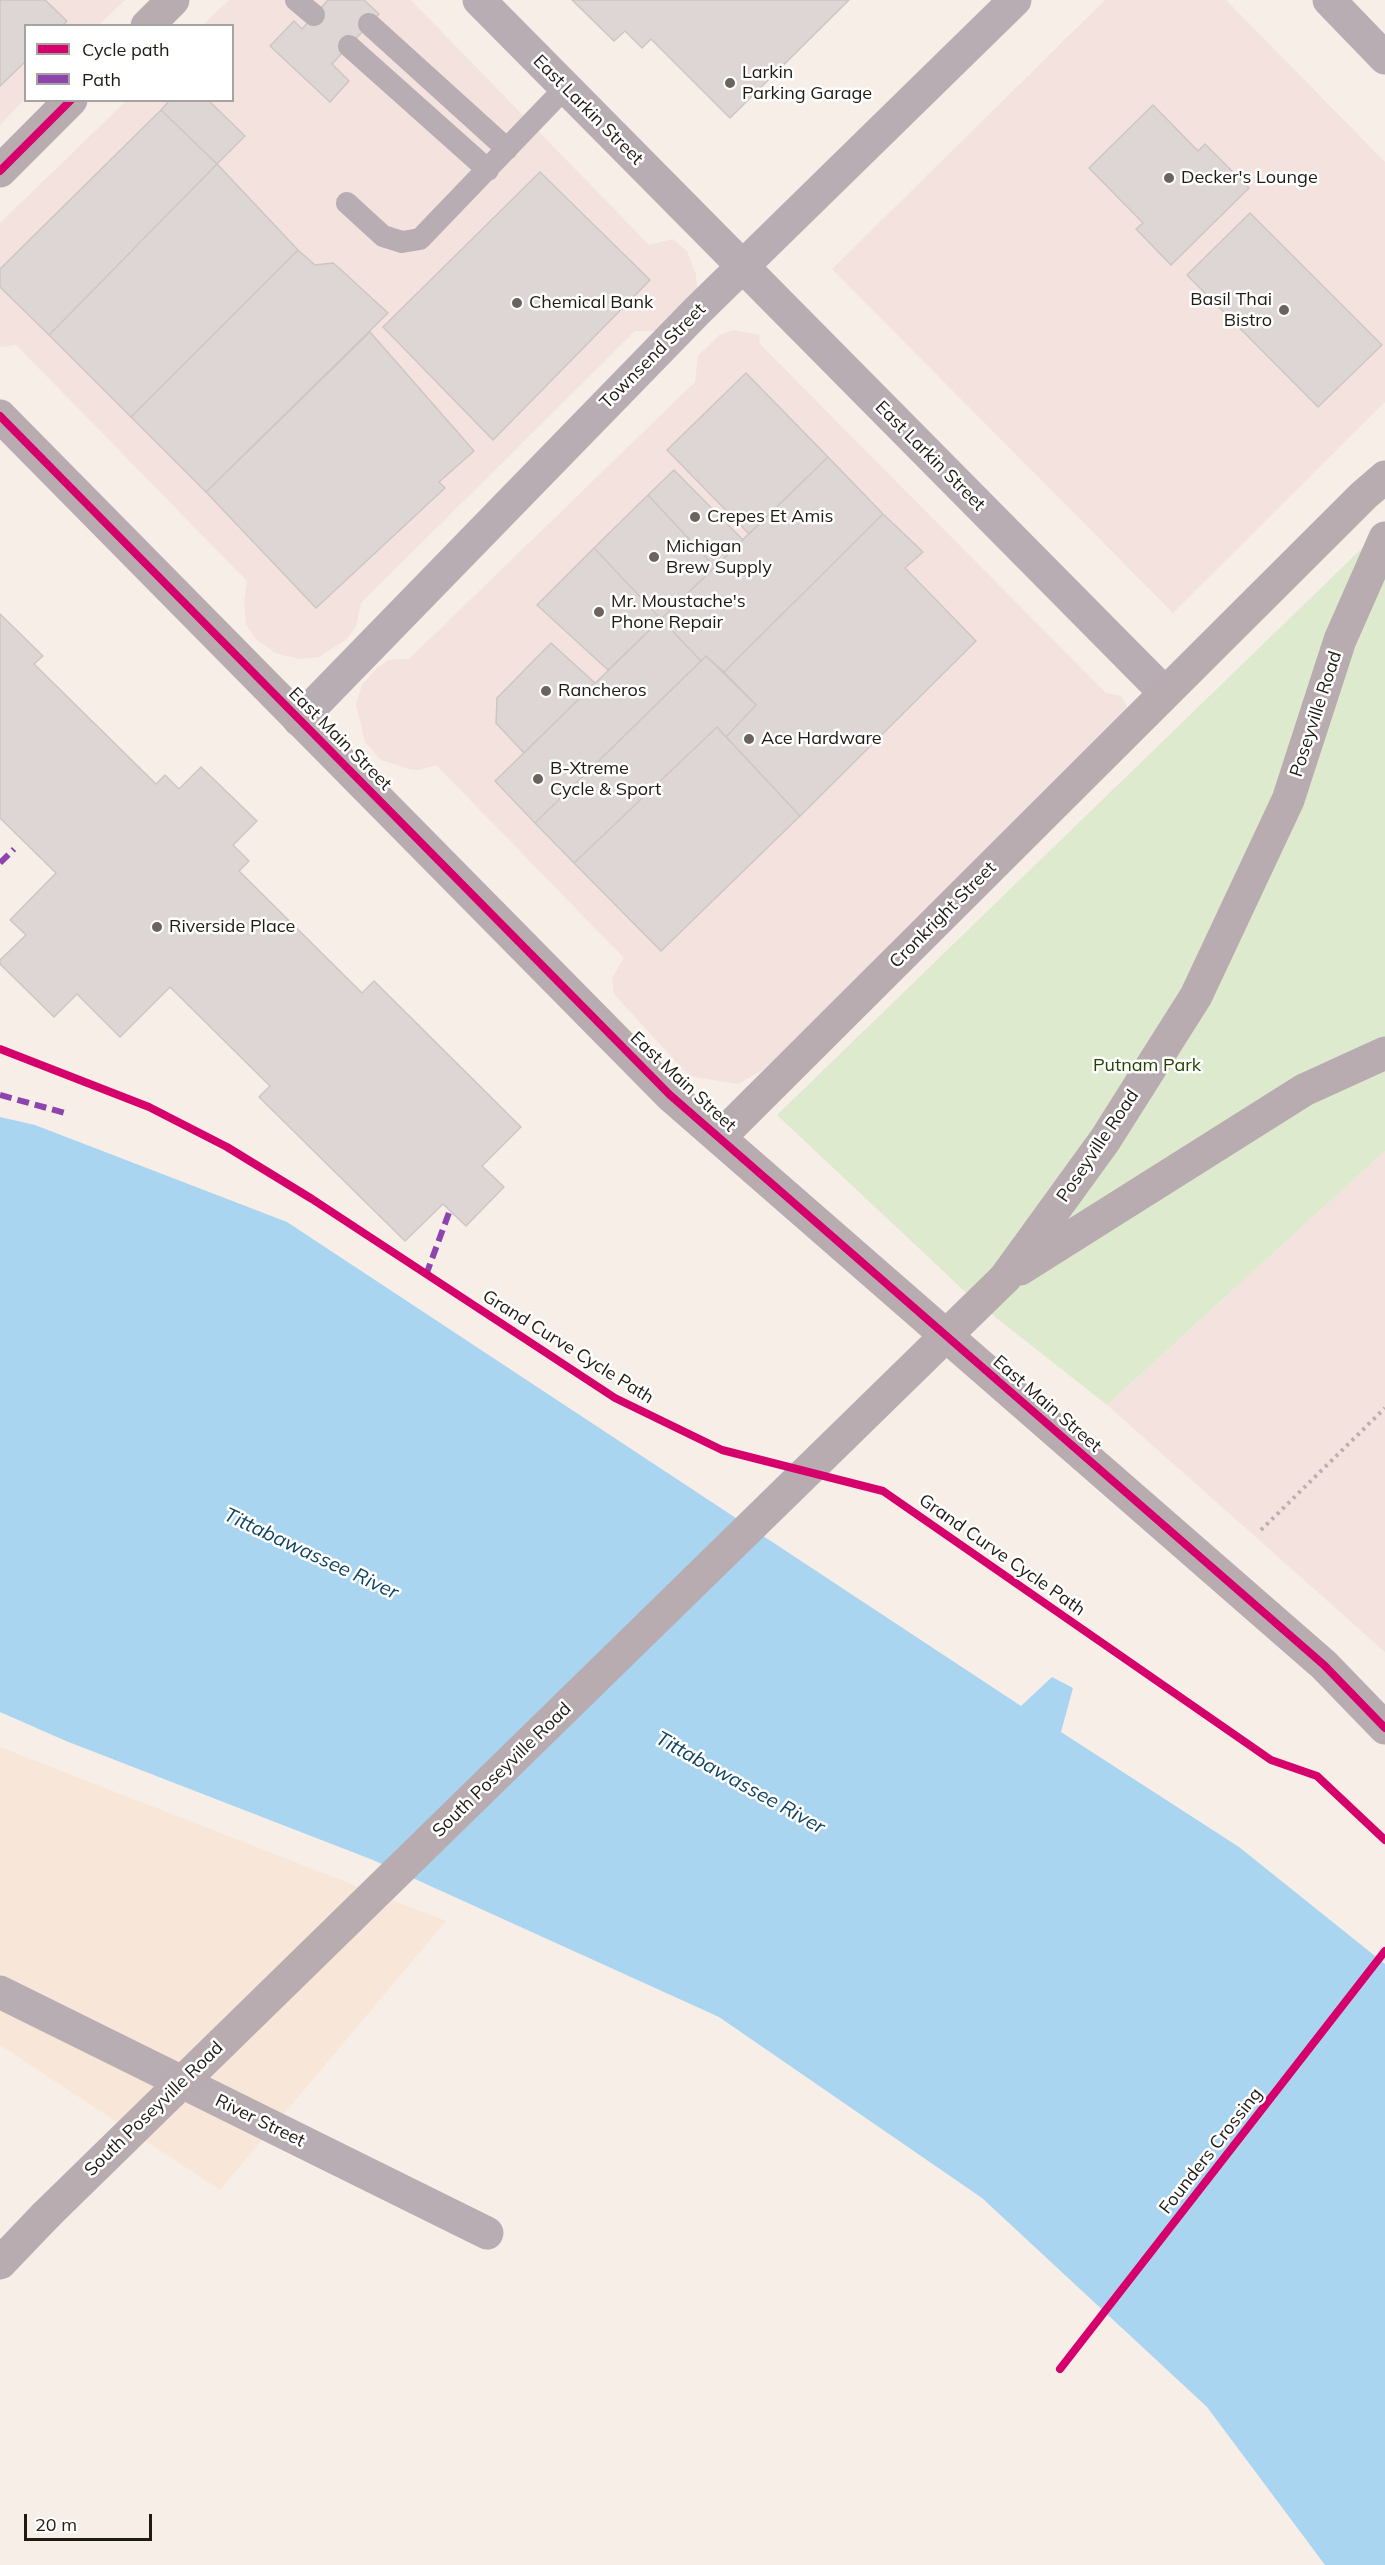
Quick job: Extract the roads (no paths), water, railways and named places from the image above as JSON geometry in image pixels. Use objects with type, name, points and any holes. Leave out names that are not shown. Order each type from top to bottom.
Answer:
[{"type":"street","points":[[149,24],[173,0]]},
{"type":"street","name":"East Larkin Street","points":[[478,0],[1165,693]]},
{"type":"street","name":"Townsend Street","points":[[299,720],[743,267],[1015,0]]},
{"type":"street","points":[[1329,0],[1385,58]]},
{"type":"street","points":[[0,171],[69,102]]},
{"type":"street","name":"East Main Street","points":[[0,416],[662,1086],[1324,1665],[1385,1728]]},
{"type":"street","points":[[1165,693],[1385,477]]},
{"type":"street","name":"Poseyville Road","points":[[1005,1278],[1105,1140],[1196,996],[1288,800],[1340,640],[1385,538]]},
{"type":"street","name":"Cronkright Street","points":[[720,1137],[1165,693]]},
{"type":"street","name":"Poseyville Road","points":[[1005,1278],[1304,1090],[1385,1053]]},
{"type":"street","name":"South Poseyville Road","points":[[0,2262],[1005,1278]]},
{"type":"street","name":"River Street","points":[[0,1992],[487,2233]]},
{"type":"lane","points":[[296,0],[314,15]]},
{"type":"lane","points":[[369,24],[507,149]]},
{"type":"lane","points":[[349,46],[488,170]]},
{"type":"lane","points":[[347,203],[383,236],[402,242],[420,238],[565,88]]},
{"type":"water","name":"Tittabawassee River","points":[[0,1117],[35,1125],[287,1222],[1021,1706],[1052,1677],[1073,1688],[1061,1732],[1239,1847],[1385,1964],[1385,2565],[1325,2565],[1207,2407],[982,2198],[719,2017],[373,1860],[66,1741],[0,1712]]},
{"type":"place","name":"Larkin Parking Garage","points":[[730,83]]},
{"type":"place","name":"Decker's Lounge","points":[[1169,178]]},
{"type":"place","name":"Chemical Bank","points":[[517,303]]},
{"type":"place","name":"Basil Thai Bistro","points":[[1284,310]]},
{"type":"place","name":"Crepes Et Amis","points":[[695,517]]},
{"type":"place","name":"Michigan Brew Supply","points":[[654,557]]},
{"type":"place","name":"Mr. Moustache's Phone Repair","points":[[599,612]]},
{"type":"place","name":"Rancheros","points":[[546,691]]},
{"type":"place","name":"Ace Hardware","points":[[749,739]]},
{"type":"place","name":"B-Xtreme Cycle & Sport","points":[[538,779]]},
{"type":"place","name":"Riverside Place","points":[[157,927]]},
{"type":"park label","name":"Putnam Park","points":[[1147,1066]]}]
